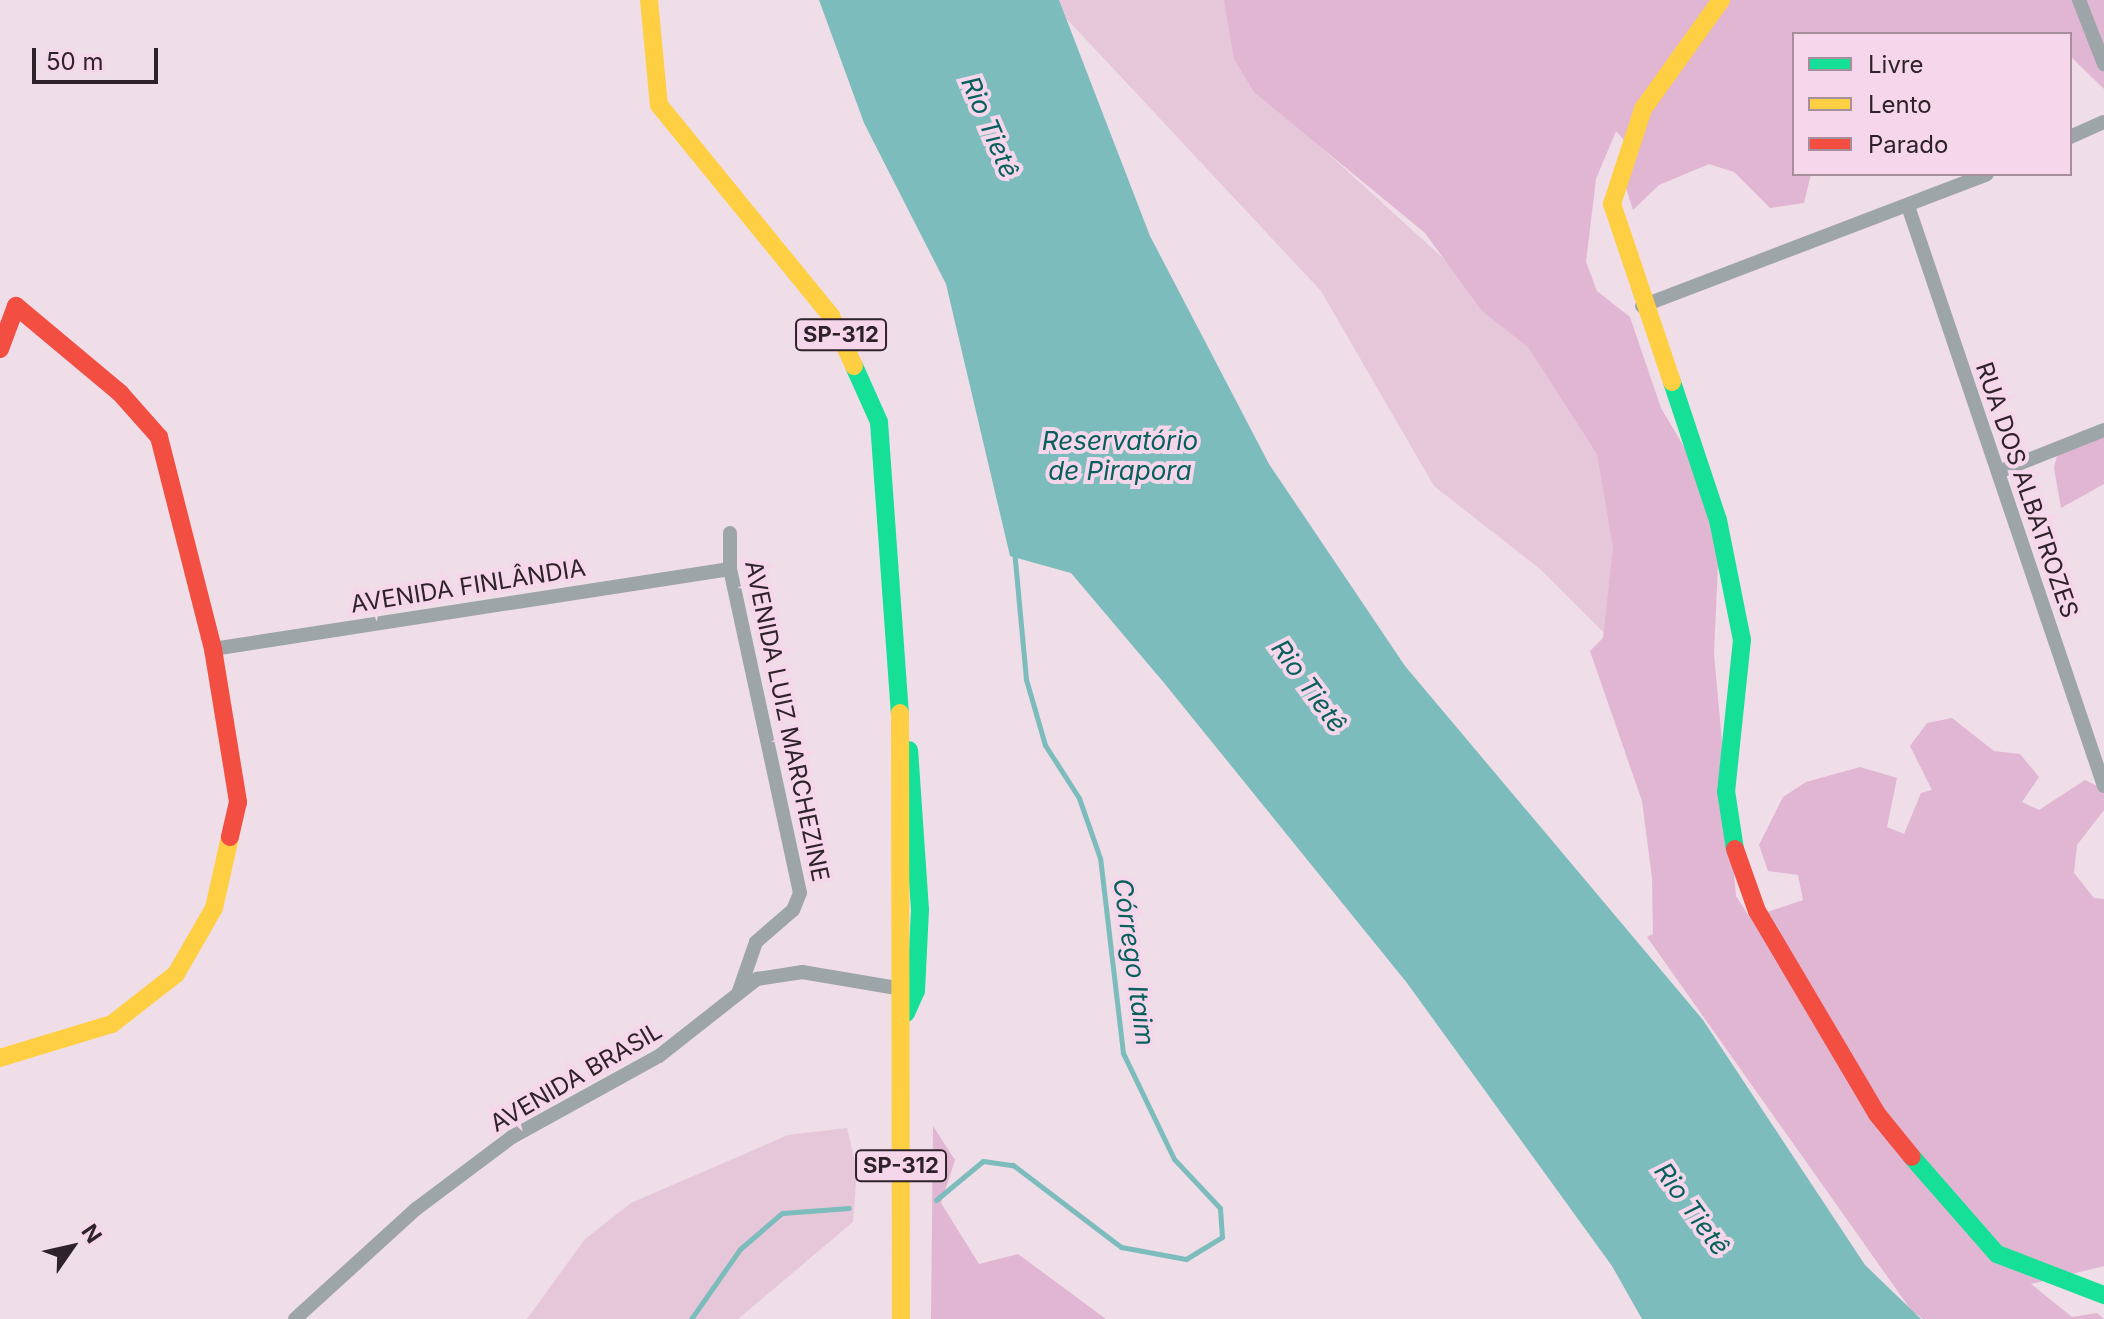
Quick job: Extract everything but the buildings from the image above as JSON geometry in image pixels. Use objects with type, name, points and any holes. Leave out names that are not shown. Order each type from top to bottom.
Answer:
[{"type":"street","name":"SP-312","points":[[649,0],[659,105],[831,316],[868,391],[879,422],[900,697],[907,990],[901,1319]]},
{"type":"street","points":[[1721,0],[1643,109],[1615,178],[1614,220],[1718,520],[1742,640],[1726,791],[1737,862],[1757,911],[1877,1114],[1957,1213],[1997,1254],[2104,1295]]},
{"type":"street","points":[[2079,0],[2104,64]]},
{"type":"street","points":[[2072,136],[2104,122]]},
{"type":"street","points":[[1642,306],[1909,209],[1983,176]]},
{"type":"street","name":"RUA DOS ALBATROZES","points":[[1909,209],[2104,786]]},
{"type":"street","points":[[0,349],[16,306],[120,393],[159,437],[213,649],[238,802],[214,908],[176,974],[148,1003],[62,1044],[0,1058]]},
{"type":"street","points":[[1998,472],[2104,430]]},
{"type":"street","name":"AVENIDA LUIZ MARCHEZINE","points":[[730,533],[730,569],[800,893],[793,910],[756,942],[739,991]]},
{"type":"street","name":"AVENIDA FINLÂNDIA","points":[[213,649],[730,569]]},
{"type":"street","name":"AVENIDA BRASIL","points":[[295,1319],[416,1209],[512,1137],[659,1056],[739,991],[784,972],[907,990]]},
{"type":"shaded area","points":[[1059,0],[1243,0],[1312,139],[1510,319],[1612,451],[1617,646],[1540,569],[1434,486],[1321,291],[1066,18]]},
{"type":"shaded area","points":[[1224,0],[2104,0],[2104,89],[2072,58],[2072,32],[1792,32],[1792,176],[1811,176],[1804,203],[1770,208],[1734,172],[1709,164],[1659,185],[1633,210],[1622,175],[1634,151],[1616,131],[1596,179],[1586,262],[1597,291],[1630,317],[1661,408],[1702,477],[1718,563],[1714,654],[1736,896],[1750,918],[1803,900],[1798,875],[1768,871],[1759,845],[1783,797],[1806,782],[1860,767],[1897,778],[1887,827],[1904,834],[1921,793],[1932,790],[1910,746],[1927,723],[1952,718],[1994,751],[2020,754],[2039,777],[2022,802],[2039,810],[2085,780],[2104,789],[2104,810],[2077,845],[2074,873],[2094,898],[2104,899],[2104,1266],[2031,1284],[2072,1317],[2097,1313],[2104,1319],[1923,1319],[1911,1310],[1647,937],[1653,934],[1652,878],[1642,801],[1590,651],[1603,638],[1613,547],[1597,454],[1528,347],[1482,311],[1425,233],[1254,92],[1234,59]]},
{"type":"shaded area","points":[[2084,430],[2104,436],[2104,484],[2061,508],[2054,468],[2060,443]]},
{"type":"shaded area","points":[[933,1126],[955,1160],[941,1203],[979,1264],[1018,1254],[1106,1319],[931,1319]]},
{"type":"shaded area","points":[[847,1128],[857,1170],[853,1222],[738,1319],[527,1319],[585,1239],[631,1203],[788,1135]]},
{"type":"water","name":"Reservatório de Pirapora","points":[[819,0],[1059,0],[1150,236],[1269,464],[1405,666],[1703,1020],[1865,1265],[1921,1319],[1642,1319],[1612,1266],[1407,983],[1165,684],[1071,573],[1010,556],[946,284],[864,123]]},
{"type":"waterway","name":"Córrego Itaim","points":[[936,1200],[983,1161],[1013,1165],[1121,1247],[1186,1259],[1222,1237],[1220,1208],[1174,1159],[1123,1053],[1100,858],[1079,798],[1045,745],[1026,679],[1014,550]]},
{"type":"waterway","name":"Córrego Itaim","points":[[691,1319],[740,1249],[782,1213],[849,1208]]},
{"type":"traffic: fast","points":[[854,366],[879,422],[900,713]]},
{"type":"traffic: fast","points":[[1672,382],[1718,520],[1742,640],[1726,791],[1735,849]]},
{"type":"traffic: fast","points":[[906,1013],[916,991],[920,910],[909,750]]},
{"type":"traffic: fast","points":[[1912,1157],[1997,1254],[2104,1295]]},
{"type":"traffic: slow","points":[[649,0],[659,105],[831,316],[854,366]]},
{"type":"traffic: slow","points":[[1672,382],[1612,204],[1643,109],[1721,0]]},
{"type":"traffic: slow","points":[[900,713],[901,1319]]},
{"type":"traffic: slow","points":[[0,1058],[112,1024],[176,974],[214,908],[230,837]]},
{"type":"traffic: jam","points":[[0,349],[16,306],[120,393],[159,437],[213,649],[238,802],[230,837]]},
{"type":"traffic: jam","points":[[1735,849],[1757,911],[1877,1114],[1912,1157]]},
{"type":"water label","name":"Rio Tietê","points":[[990,127]]},
{"type":"water label","name":"Rio Tietê","points":[[1309,686]]},
{"type":"water label","name":"Rio Tietê","points":[[1692,1209]]}]
